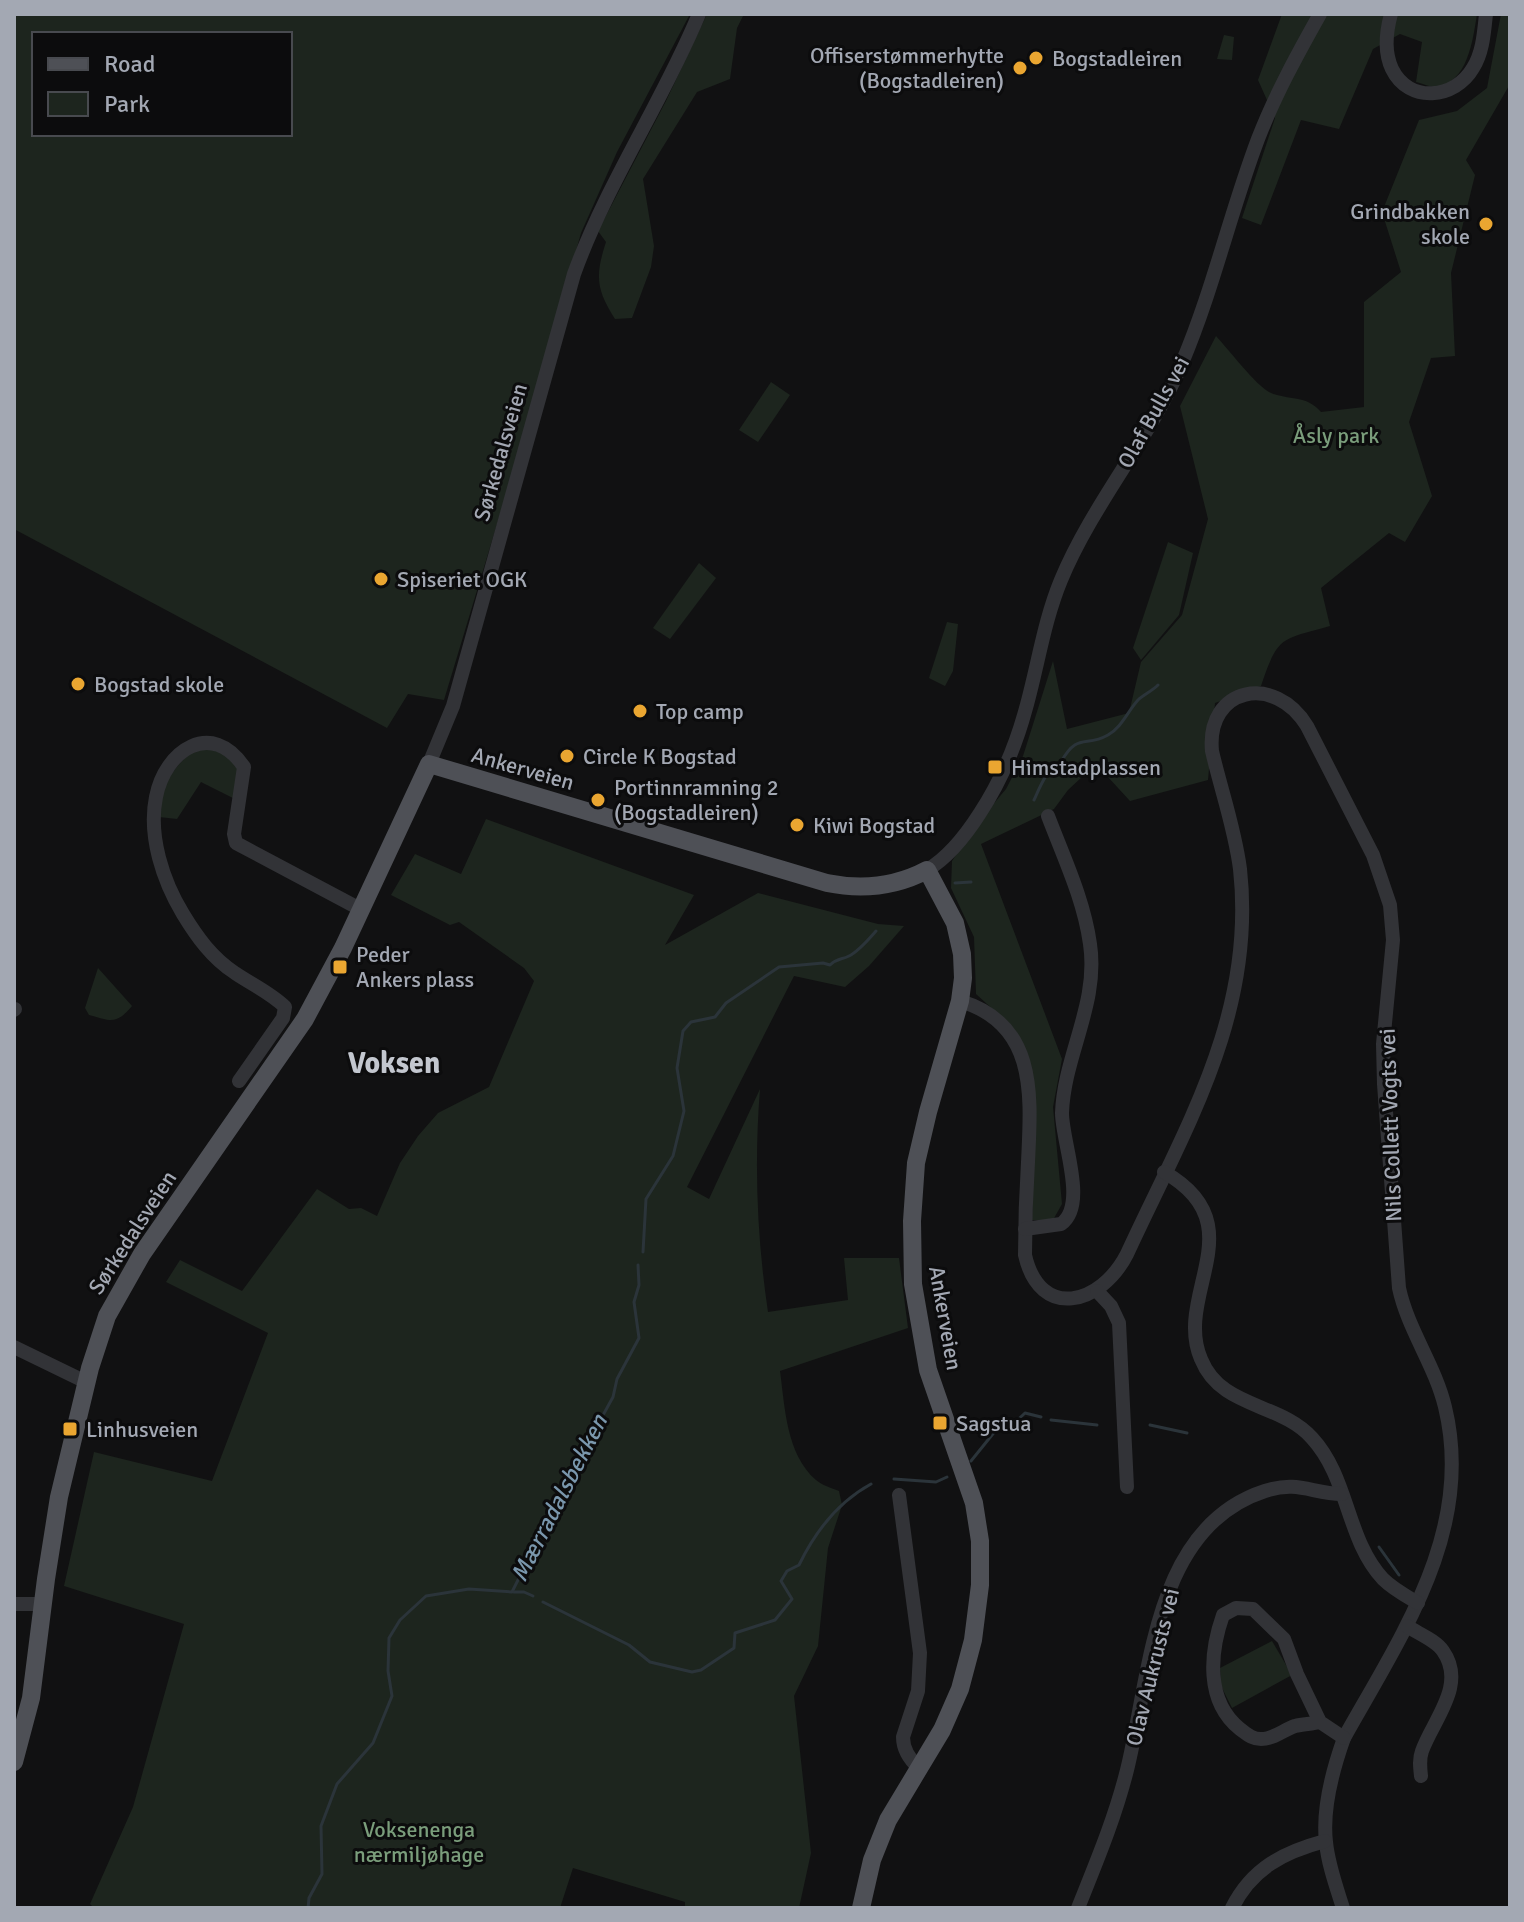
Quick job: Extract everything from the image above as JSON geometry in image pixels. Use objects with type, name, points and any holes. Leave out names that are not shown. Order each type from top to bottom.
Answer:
[{"type":"main road","name":"Ankerveien","points":[[429,764],[827,883],[876,887],[907,880],[927,870],[950,911],[959,938],[963,966],[960,1001],[918,1153],[912,1200],[912,1262],[915,1305],[926,1361],[974,1503],[980,1541],[980,1585],[975,1628],[964,1676],[942,1730],[894,1809],[882,1835],[872,1860],[861,1908]]},
{"type":"main road","name":"Sørkedalsveien","points":[[14,1762],[31,1698],[57,1512],[86,1382],[107,1316],[130,1271],[298,1031],[362,910],[429,764]]},
{"type":"street","name":"Sørkedalsveien","points":[[429,764],[453,706],[574,274],[597,217],[699,14]]},
{"type":"street","name":"Olaf Bulls vei","points":[[984,808],[1016,743],[1060,582],[1087,528],[1172,386],[1207,300],[1264,124],[1289,69],[1320,14]]},
{"type":"street","points":[[1391,14],[1387,35],[1388,55],[1397,78],[1410,88],[1426,94],[1437,94],[1466,79],[1479,57],[1486,14]]},
{"type":"street","name":"Nils Collett Vogts vei","points":[[1097,1291],[1121,1265],[1219,1049],[1234,1000],[1242,956],[1240,868],[1211,737],[1219,715],[1230,702],[1253,693],[1273,695],[1292,706],[1307,726],[1373,855],[1390,905],[1393,940],[1383,1063],[1399,1288],[1406,1316],[1441,1393],[1452,1462],[1443,1534],[1418,1603],[1344,1738],[1333,1775],[1325,1841],[1343,1908]]},
{"type":"street","points":[[239,1081],[283,1018],[285,1007],[210,953],[172,893],[158,855],[155,811],[160,785],[178,754],[200,742],[215,743],[234,753],[244,767],[234,834],[236,843],[362,910]]},
{"type":"street","name":"Ankerveien","points":[[927,870],[956,846],[984,808]]},
{"type":"street","points":[[1025,1229],[1061,1224],[1072,1210],[1074,1195],[1063,1134],[1063,1102],[1084,1024],[1091,981],[1091,947],[1086,923],[1048,816]]},
{"type":"street","points":[[960,1001],[986,1012],[1002,1026],[1026,1067],[1030,1086],[1025,1229],[1027,1264],[1042,1286],[1064,1298],[1078,1299],[1097,1291],[1111,1306],[1119,1323],[1127,1487]]},
{"type":"street","points":[[1164,1172],[1193,1192],[1207,1221],[1209,1250],[1196,1335],[1202,1363],[1213,1379],[1232,1396],[1277,1413],[1305,1431],[1331,1464],[1375,1569],[1388,1584],[1418,1603]]},
{"type":"street","points":[[14,1347],[86,1382]]},
{"type":"street","name":"Olav Aukrusts vei","points":[[1078,1908],[1126,1773],[1165,1601],[1191,1546],[1214,1518],[1235,1504],[1263,1492],[1302,1486],[1342,1494]]},
{"type":"street","points":[[899,1495],[920,1653],[918,1691],[903,1744],[908,1757],[919,1768]]},
{"type":"street","points":[[14,1604],[43,1604]]},
{"type":"street","points":[[1320,1722],[1295,1726],[1264,1739],[1252,1738],[1235,1725],[1217,1698],[1213,1684],[1215,1639],[1223,1615],[1236,1608],[1253,1609],[1284,1639],[1320,1722],[1344,1738]]},
{"type":"street","points":[[1407,1626],[1442,1648],[1450,1670],[1448,1699],[1423,1747],[1421,1776]]},
{"type":"street","points":[[1232,1908],[1262,1868],[1285,1854],[1325,1841]]},
{"type":"green space","points":[[14,14],[690,14],[617,152],[581,233],[444,700],[408,694],[387,728],[14,529]]},
{"type":"green space","points":[[707,14],[744,14],[737,28],[730,79],[697,92],[643,179],[654,246],[651,267],[632,318],[615,319],[599,282],[606,242],[598,231],[666,101]]},
{"type":"green space","points":[[1282,14],[1477,14],[1467,59],[1455,78],[1446,84],[1435,87],[1416,82],[1422,42],[1400,34],[1373,49],[1339,129],[1301,120],[1261,225],[1242,218],[1275,118],[1258,80]]},
{"type":"green space","name":"Åsly park","points":[[1501,14],[1510,14],[1510,84],[1466,160],[1475,175],[1451,273],[1455,356],[1431,358],[1409,422],[1432,496],[1405,542],[1389,533],[1321,588],[1330,626],[1284,642],[1272,657],[1261,686],[1215,703],[1208,780],[1130,801],[1096,764],[1068,790],[1054,809],[981,844],[1062,1059],[1053,1107],[1062,1204],[1053,1220],[1032,1220],[1035,1105],[1009,1024],[976,994],[974,937],[951,888],[952,861],[975,826],[1006,789],[1023,756],[1053,661],[1067,729],[1129,713],[1141,662],[1182,615],[1208,519],[1180,406],[1216,336],[1269,392],[1303,400],[1321,412],[1364,407],[1364,302],[1401,272],[1382,212],[1419,120],[1457,111],[1487,88]]},
{"type":"green space","points":[[1224,35],[1234,37],[1232,60],[1217,59]]},
{"type":"green space","points":[[771,382],[790,395],[758,442],[739,430]]},
{"type":"green space","points":[[1168,542],[1193,553],[1179,615],[1141,660],[1133,648]]},
{"type":"green space","points":[[699,563],[716,578],[670,639],[653,628]]},
{"type":"green space","points":[[947,622],[958,624],[953,671],[945,686],[929,678]]},
{"type":"green space","points":[[199,746],[232,756],[239,769],[235,799],[201,782],[177,819],[159,817],[162,795],[170,777]]},
{"type":"green space","name":"Voksenenga nærmiljøhage","points":[[486,819],[694,895],[665,945],[758,893],[878,924],[904,926],[869,966],[845,987],[794,976],[687,1187],[709,1199],[760,1089],[758,1201],[768,1312],[848,1300],[844,1258],[899,1258],[908,1328],[780,1371],[789,1429],[798,1457],[816,1480],[839,1491],[842,1505],[828,1548],[818,1646],[794,1696],[811,1853],[799,1908],[685,1908],[685,1902],[573,1868],[560,1908],[94,1908],[90,1904],[133,1807],[184,1624],[64,1586],[94,1452],[212,1481],[268,1333],[166,1282],[180,1260],[242,1291],[317,1189],[349,1209],[361,1208],[377,1216],[400,1163],[418,1136],[438,1113],[489,1087],[534,981],[524,968],[459,922],[450,925],[391,895],[415,854],[461,874]]},
{"type":"green space","points":[[98,968],[132,1006],[117,1019],[89,1015],[85,1008]]},
{"type":"green space","points":[[1272,1641],[1292,1675],[1232,1708],[1221,1686],[1220,1668]]},
{"type":"waterway","name":"Mærradalsbekken","points":[[1034,800],[1048,773],[1072,747],[1113,732],[1138,700],[1158,685]]},
{"type":"waterway","name":"Mærradalsbekken","points":[[955,883],[971,882]]},
{"type":"waterway","name":"Mærradalsbekken","points":[[643,1252],[646,1199],[673,1156],[684,1111],[677,1068],[683,1031],[691,1022],[715,1017],[726,1003],[779,967],[830,965],[856,951],[876,931]]},
{"type":"waterway","name":"Mærradalsbekken","points":[[308,1908],[309,1898],[322,1874],[321,1826],[337,1784],[373,1743],[392,1696],[388,1671],[389,1638],[400,1620],[426,1596],[469,1589],[512,1592],[613,1397],[617,1379],[639,1338],[634,1302],[639,1285],[638,1265]]},
{"type":"waterway","points":[[971,1461],[996,1430],[1009,1428],[1025,1413],[1041,1417]]},
{"type":"waterway","points":[[1051,1420],[1097,1425]]},
{"type":"waterway","points":[[1150,1425],[1187,1433]]},
{"type":"waterway","points":[[894,1479],[936,1482],[947,1477]]},
{"type":"waterway","points":[[543,1602],[629,1645],[650,1662],[692,1672],[701,1670],[734,1648],[735,1633],[775,1620],[792,1599],[781,1581],[787,1571],[799,1565],[812,1541],[838,1509],[871,1484]]},
{"type":"waterway","points":[[1379,1547],[1399,1575]]},
{"type":"waterway","points":[[514,1592],[533,1596]]},
{"type":"place","name":"Bogstadleiren","points":[[1036,58]]},
{"type":"place","name":"Offiserstømmerhytte (Bogstadleiren)","points":[[1020,68]]},
{"type":"place","name":"Grindbakken skole","points":[[1486,224]]},
{"type":"place","name":"Spiseriet OGK","points":[[381,579]]},
{"type":"place","name":"Bogstad skole","points":[[78,684]]},
{"type":"place","name":"Top camp","points":[[640,711]]},
{"type":"place","name":"Circle K Bogstad","points":[[567,756]]},
{"type":"place","name":"Himstadplassen","points":[[995,767]]},
{"type":"place","name":"Portinnramning 2 (Bogstadleiren)","points":[[598,800]]},
{"type":"place","name":"Kiwi Bogstad","points":[[797,825]]},
{"type":"place","name":"Peder Ankers plass","points":[[340,967]]},
{"type":"place","name":"Sagstua","points":[[940,1423]]},
{"type":"place","name":"Linhusveien","points":[[70,1429]]},
{"type":"district","name":"Voksen","points":[[394,1063]]}]
